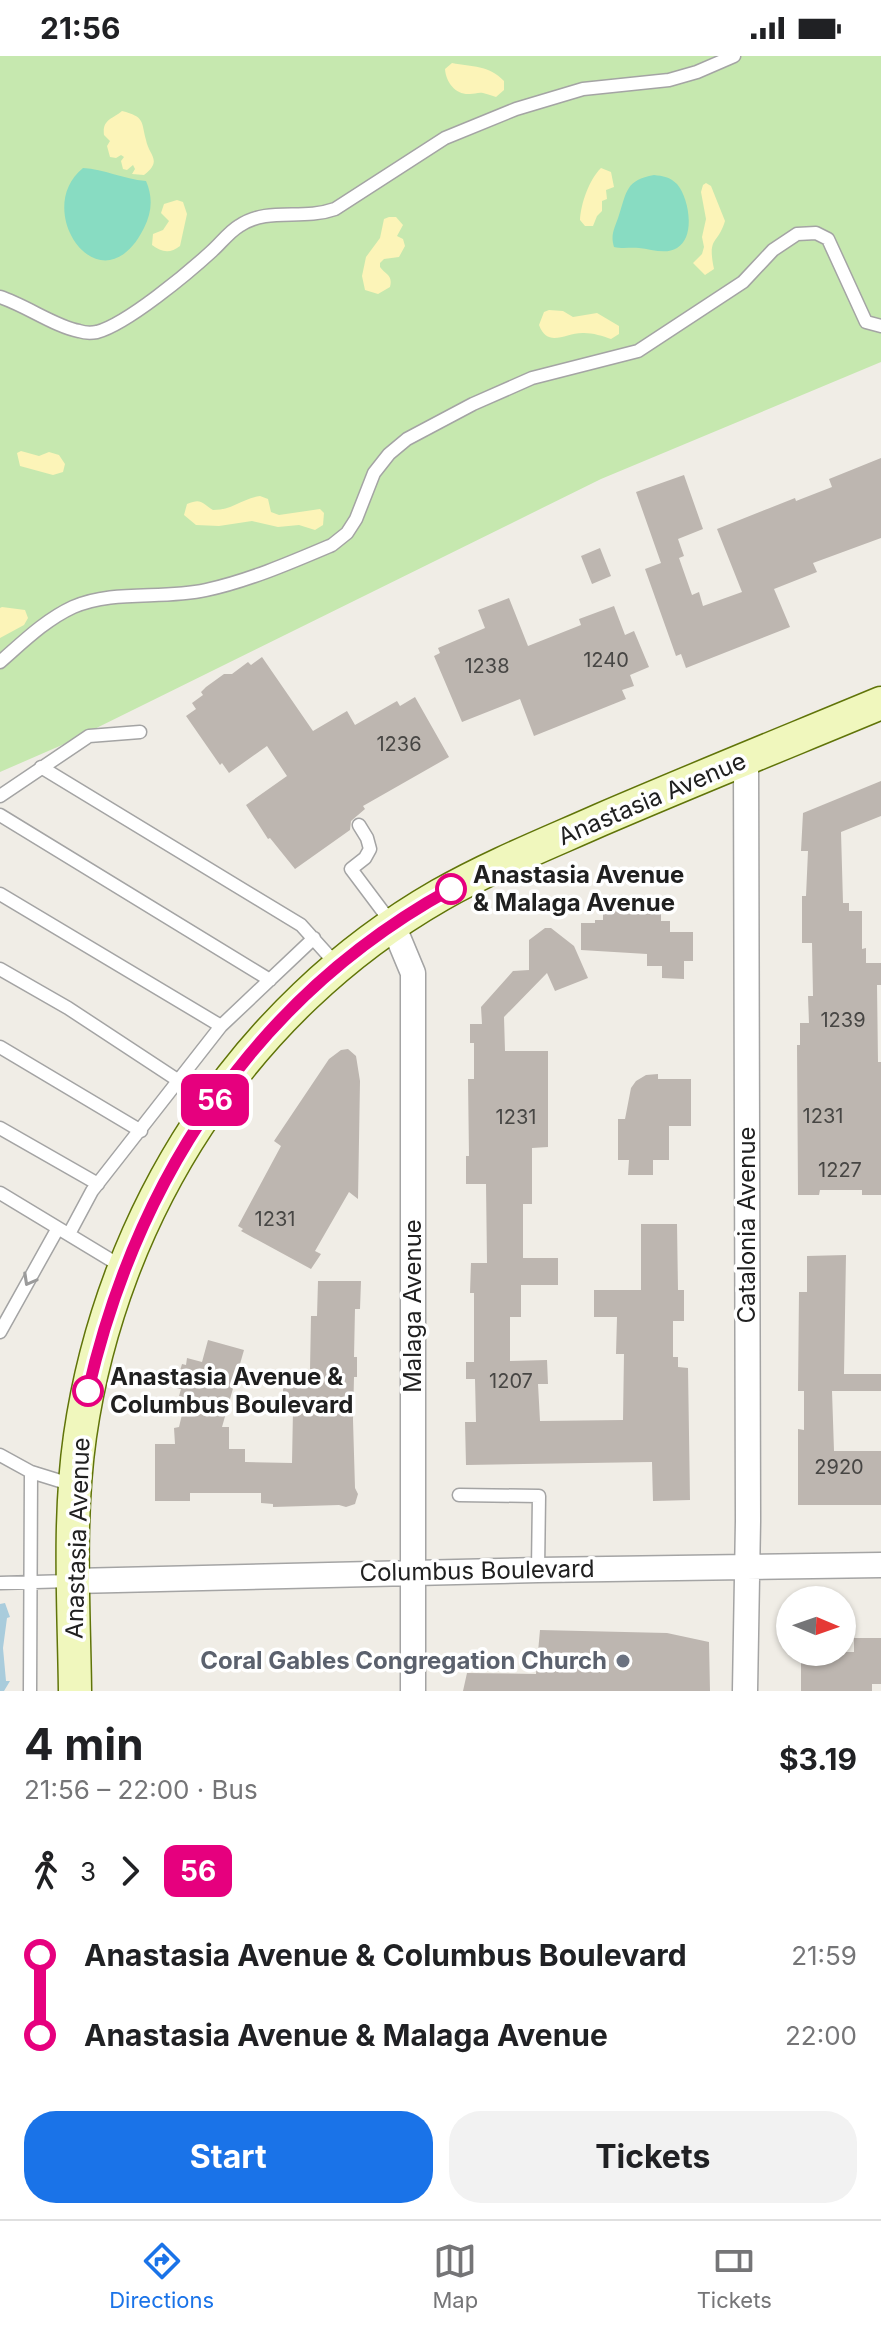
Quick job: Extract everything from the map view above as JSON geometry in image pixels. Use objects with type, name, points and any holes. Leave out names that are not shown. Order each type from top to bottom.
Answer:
[{"type":"street","name":"Anastasia Avenue","points":[[75,1691],[74,1581],[79,1440],[105,1321],[124,1268],[158,1192],[203,1116],[265,1035],[337,965],[437,897],[515,857],[881,703]]},
{"type":"street","name":"Catalonia Avenue","points":[[745,1691],[746,759]]},
{"type":"street","name":"Malaga Avenue","points":[[393,925],[413,973],[413,1691]]},
{"type":"street","name":"Columbus Boulevard","points":[[74,1581],[881,1565]]},
{"type":"lane","points":[[0,297],[75,331],[94,333],[131,314],[184,276],[238,226],[255,218],[273,214],[309,215],[335,209],[445,138],[516,109],[583,89],[669,80],[734,56]]},
{"type":"lane","points":[[0,662],[48,622],[73,607],[95,599],[177,595],[207,590],[332,545],[347,533],[374,473],[389,454],[407,439],[532,378],[638,351],[743,282],[773,250],[797,234],[816,233],[828,239],[866,322],[881,326]]},
{"type":"lane","points":[[0,796],[89,736],[140,732]]},
{"type":"lane","points":[[41,767],[301,925],[337,965]]},
{"type":"lane","points":[[0,815],[270,980]]},
{"type":"lane","points":[[359,825],[370,849],[365,858],[351,869],[393,925]]},
{"type":"lane","points":[[0,894],[221,1026]]},
{"type":"lane","points":[[0,1332],[63,1231],[221,1026],[314,938]]},
{"type":"lane","points":[[0,969],[68,1008],[179,1081]]},
{"type":"lane","points":[[0,1047],[141,1131]]},
{"type":"lane","points":[[0,1128],[98,1184]]},
{"type":"lane","points":[[0,1193],[124,1268]]},
{"type":"lane","points":[[0,1455],[31,1472],[76,1485]]},
{"type":"lane","points":[[30,1691],[31,1472]]},
{"type":"lane","points":[[459,1495],[539,1496],[538,1570]]},
{"type":"lane","points":[[0,1583],[74,1581]]},
{"type":"green space","points":[[0,56],[881,56],[881,362],[601,479],[62,745],[0,772]]},
{"type":"green space","points":[[83,168],[146,181],[150,193],[149,216],[144,228],[127,251],[109,260],[92,257],[78,246],[68,228],[64,207],[69,186]]},
{"type":"green space","points":[[654,175],[666,177],[677,184],[685,198],[689,227],[683,243],[668,251],[614,247],[614,231],[629,188],[638,180]]},
{"type":"sand","points":[[452,63],[492,72],[504,81],[504,90],[496,97],[460,92],[453,87],[446,74],[445,69]]},
{"type":"sand","points":[[122,111],[135,115],[142,124],[154,162],[144,175],[132,174],[135,169],[133,165],[127,170],[123,169],[121,161],[124,157],[121,155],[110,157],[107,146],[110,141],[104,135],[105,126]]},
{"type":"sand","points":[[601,168],[611,172],[614,187],[606,190],[607,199],[602,201],[602,211],[593,226],[585,226],[580,220],[584,199]]},
{"type":"sand","points":[[706,183],[711,186],[725,221],[713,246],[714,269],[705,275],[693,263],[704,247],[702,237],[706,219],[701,192]]},
{"type":"sand","points":[[177,200],[183,202],[187,214],[180,246],[162,251],[152,245],[153,234],[163,230],[169,221],[161,213],[164,204]]},
{"type":"sand","points":[[396,217],[403,225],[397,236],[403,239],[405,246],[399,257],[384,259],[380,263],[391,283],[390,287],[378,294],[365,290],[362,276],[366,257],[380,238],[384,219]]},
{"type":"sand","points":[[563,311],[573,317],[597,313],[619,326],[619,334],[611,339],[587,333],[552,338],[539,325],[544,312]]},
{"type":"sand","points":[[21,451],[39,456],[49,452],[59,455],[65,464],[63,472],[53,475],[20,466],[17,453]]},
{"type":"sand","points":[[260,496],[268,499],[271,512],[279,515],[320,509],[324,513],[323,525],[315,530],[299,525],[278,527],[252,521],[219,526],[196,525],[184,515],[187,504],[192,502],[199,501],[213,510]]},
{"type":"sand","points":[[0,608],[25,610],[28,618],[24,625],[0,638]]},
{"type":"water","points":[[5,1603],[10,1617],[7,1618],[3,1648],[6,1681],[10,1681],[4,1691],[0,1691],[0,1604]]},
{"type":"building","points":[[881,458],[881,538],[813,563],[817,572],[774,589],[790,627],[686,668],[681,654],[676,656],[645,569],[661,563],[636,492],[684,475],[703,529],[678,539],[684,556],[679,558],[692,595],[699,592],[703,606],[742,592],[717,529],[832,487],[829,479]]},
{"type":"building","points":[[600,548],[611,576],[592,584],[581,556]]},
{"type":"building","points":[[509,598],[528,646],[581,625],[579,619],[614,606],[625,635],[634,631],[649,667],[630,675],[634,686],[622,690],[626,699],[534,736],[520,699],[462,722],[434,656],[440,653],[438,648],[485,628],[478,610]]},
{"type":"building","points":[[262,657],[313,731],[347,711],[355,725],[397,701],[400,706],[415,697],[449,757],[363,806],[365,809],[351,821],[350,830],[295,869],[268,839],[246,805],[287,776],[267,746],[229,773],[186,716],[196,709],[192,703],[203,695],[201,692],[206,687],[224,674],[232,674],[248,662],[251,665]]},
{"type":"building","points":[[881,781],[881,816],[841,832],[843,903],[849,903],[849,911],[862,911],[862,949],[866,948],[866,963],[881,963],[881,985],[877,985],[878,1062],[881,1062],[881,1195],[862,1195],[862,1190],[820,1190],[819,1195],[798,1195],[797,1045],[800,1045],[800,1023],[809,1023],[808,996],[813,996],[812,943],[802,943],[802,896],[806,896],[808,851],[801,851],[803,813]]},
{"type":"building","points":[[603,907],[626,907],[626,913],[661,914],[661,921],[670,921],[670,932],[693,932],[693,961],[684,961],[684,979],[662,978],[662,966],[647,966],[647,954],[581,950],[581,923],[603,920]]},
{"type":"building","points":[[545,928],[551,928],[574,946],[588,978],[555,991],[547,973],[504,1017],[505,1051],[548,1051],[548,1147],[532,1148],[532,1204],[523,1204],[523,1258],[558,1258],[558,1285],[521,1285],[521,1317],[510,1317],[510,1361],[547,1360],[548,1384],[538,1384],[540,1421],[623,1420],[624,1354],[616,1354],[617,1317],[594,1317],[594,1290],[641,1290],[641,1224],[677,1224],[678,1290],[684,1290],[684,1321],[673,1321],[673,1357],[678,1357],[678,1367],[688,1368],[690,1500],[653,1501],[652,1462],[466,1465],[465,1422],[476,1422],[475,1379],[466,1379],[466,1362],[474,1362],[471,1263],[487,1263],[486,1184],[466,1184],[466,1156],[469,1156],[468,1079],[474,1079],[474,1043],[470,1043],[470,1024],[482,1024],[481,1007],[513,971],[529,970],[529,940]]},
{"type":"building","points":[[348,1049],[356,1056],[360,1081],[358,1199],[349,1192],[315,1251],[321,1254],[311,1269],[241,1231],[243,1229],[238,1226],[281,1146],[274,1141],[329,1059]]},
{"type":"building","points":[[658,1074],[658,1079],[691,1079],[691,1126],[669,1126],[669,1160],[653,1160],[653,1175],[628,1175],[629,1160],[618,1160],[618,1119],[625,1119],[631,1088],[636,1081],[646,1075]]},
{"type":"building","points":[[846,1255],[844,1374],[881,1374],[881,1391],[832,1391],[834,1451],[881,1451],[881,1505],[798,1505],[798,1429],[804,1430],[804,1391],[798,1391],[799,1292],[807,1292],[807,1256]]},
{"type":"building","points":[[318,1281],[361,1281],[360,1309],[355,1309],[354,1357],[357,1357],[357,1377],[354,1377],[353,1420],[355,1488],[358,1494],[355,1504],[346,1507],[273,1507],[273,1504],[261,1503],[261,1493],[190,1493],[190,1501],[155,1501],[155,1444],[175,1444],[174,1428],[179,1427],[186,1398],[179,1396],[181,1389],[175,1388],[182,1364],[186,1365],[187,1358],[202,1362],[208,1340],[244,1350],[222,1427],[229,1427],[229,1449],[245,1449],[245,1462],[292,1463],[293,1410],[283,1410],[283,1383],[287,1384],[288,1370],[310,1370],[311,1316],[317,1316]]},
{"type":"building","name":"Coral Gables Congregation Church","points":[[540,1630],[667,1633],[709,1642],[710,1691],[463,1691],[467,1673],[536,1674]]},
{"type":"building","points":[[856,1638],[881,1638],[881,1684],[872,1684],[872,1691],[801,1691],[801,1666],[856,1666]]},
{"type":"bus line","name":"56","points":[[88,1391],[113,1295],[134,1243],[187,1141],[222,1090],[265,1035],[314,985],[350,954],[451,889]]},
{"type":"place","name":"Anastasia Avenue & Malaga Avenue","points":[[451,889]]},
{"type":"place","name":"Anastasia Avenue & Columbus Boulevard","points":[[88,1391]]},
{"type":"place","name":"Coral Gables Congregation Church","points":[[623,1661]]}]
